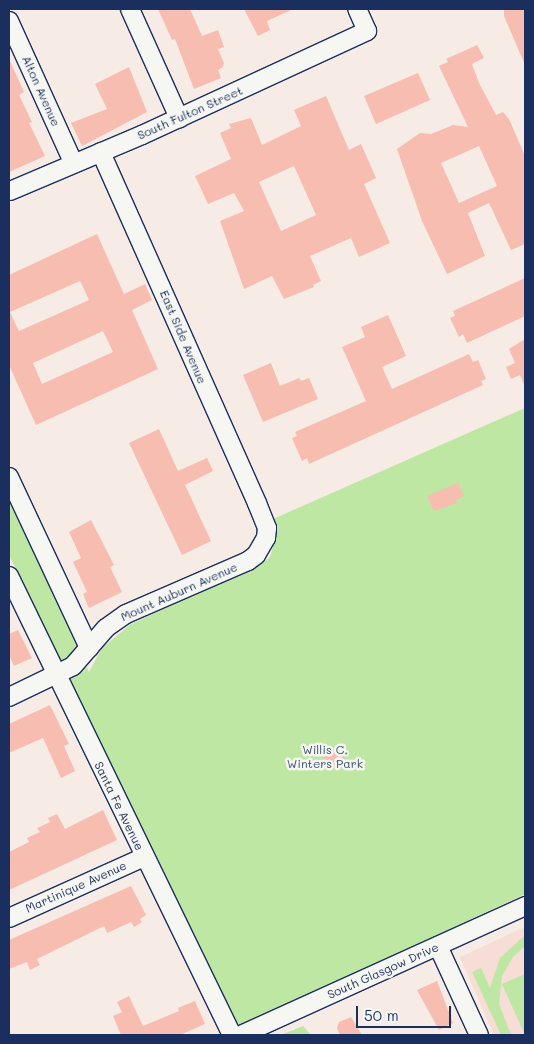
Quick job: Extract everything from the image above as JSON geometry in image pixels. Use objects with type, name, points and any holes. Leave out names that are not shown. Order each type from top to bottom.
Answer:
[{"type":"street","points":[[130,9],[179,118]]},
{"type":"street","name":"South Fulton Street","points":[[10,191],[73,162],[179,118],[367,30],[357,9]]},
{"type":"street","name":"Alton Avenue","points":[[9,20],[73,162]]},
{"type":"street","name":"East Side Avenue","points":[[101,152],[265,522]]},
{"type":"street","points":[[9,477],[89,648]]},
{"type":"street","name":"Mount Auburn Avenue","points":[[9,697],[73,666],[106,628],[126,614],[256,555],[266,538],[265,522]]},
{"type":"street","name":"Santa Fe Avenue","points":[[9,576],[232,1035]]},
{"type":"street","name":"Martinique Avenue","points":[[9,918],[144,857]]},
{"type":"street","name":"South Glasgow Drive","points":[[241,1035],[525,906]]},
{"type":"street","points":[[438,946],[479,1035]]},
{"type":"shaded area","points":[[525,927],[525,1035],[494,1035],[460,957]]},
{"type":"green space","name":"Willis C. Winters Park","points":[[525,408],[525,894],[257,1019],[263,1035],[240,1035],[9,555],[9,500],[89,672],[102,648],[131,624],[261,564],[270,557],[276,536],[273,519]]},
{"type":"green space","points":[[525,935],[525,946],[513,957],[502,976],[499,1004],[511,1035],[501,1035],[472,972],[481,968],[490,988],[500,958]]},
{"type":"green space","points":[[525,974],[525,1035],[502,984]]},
{"type":"green space","points":[[303,1026],[311,1035],[281,1035]]},
{"type":"building","points":[[158,9],[190,9],[202,36],[218,30],[224,47],[218,49],[224,63],[223,67],[218,70],[221,78],[194,89],[175,39],[172,40]]},
{"type":"building","points":[[244,9],[293,9],[267,21],[270,30],[258,36]]},
{"type":"building","points":[[504,9],[525,9],[525,65],[504,16]]},
{"type":"building","points":[[477,45],[484,58],[472,64],[479,83],[496,115],[503,112],[509,119],[525,156],[525,244],[511,250],[489,203],[468,213],[485,256],[447,274],[422,221],[397,149],[420,133],[431,134],[453,125],[468,127],[439,66],[448,62],[446,59]],"holes":[[[479,146],[497,186],[459,203],[441,163]]]},
{"type":"building","points":[[9,59],[24,92],[19,95],[32,122],[29,123],[45,156],[9,172]]},
{"type":"building","points":[[129,67],[147,112],[82,146],[71,123],[107,109],[95,84]]},
{"type":"building","points":[[418,73],[430,100],[376,124],[364,96]]},
{"type":"building","points":[[326,96],[349,150],[361,144],[376,178],[364,184],[390,243],[359,257],[351,238],[310,256],[321,281],[313,285],[314,287],[284,299],[272,276],[244,289],[220,221],[244,211],[234,193],[208,204],[195,176],[231,159],[220,133],[231,128],[229,124],[251,118],[262,145],[301,126],[294,110]],"holes":[[[294,166],[316,215],[281,231],[259,182]]]},
{"type":"building","points":[[97,234],[124,294],[145,284],[152,300],[132,310],[158,369],[36,425],[9,365],[9,275]],"holes":[[[80,281],[89,300],[19,331],[10,312]],[[103,331],[113,352],[42,384],[33,363]]]},
{"type":"building","points":[[525,278],[525,316],[467,343],[463,334],[459,337],[450,318],[455,316],[453,311]]},
{"type":"building","points":[[388,315],[406,356],[382,367],[392,389],[469,354],[473,362],[478,360],[486,379],[481,381],[483,385],[309,464],[307,458],[302,461],[292,438],[297,436],[295,432],[366,401],[342,347],[365,337],[361,327]]},
{"type":"building","points":[[525,339],[525,387],[520,375],[511,379],[506,367],[515,363],[509,349]]},
{"type":"building","points":[[271,363],[280,386],[299,378],[301,381],[309,378],[318,399],[263,422],[243,375]]},
{"type":"building","points":[[159,429],[178,471],[207,458],[213,471],[185,485],[211,541],[182,555],[129,443]]},
{"type":"building","points":[[458,483],[464,496],[456,500],[457,503],[434,511],[427,496]]},
{"type":"building","points":[[91,520],[114,565],[110,567],[122,592],[89,608],[83,594],[87,592],[73,562],[81,558],[69,532]]},
{"type":"building","points":[[18,630],[32,658],[14,666],[9,655],[9,634]]},
{"type":"building","points":[[50,705],[69,744],[64,746],[75,771],[61,778],[43,738],[9,753],[9,724]]},
{"type":"building","points":[[328,747],[346,753],[341,767],[323,760]]},
{"type":"building","points":[[103,810],[117,840],[9,890],[9,852],[29,842],[27,838],[40,832],[37,828],[50,822],[48,818],[57,814],[65,829]]},
{"type":"building","points":[[131,886],[146,915],[140,919],[142,922],[134,927],[131,922],[107,933],[104,926],[37,959],[40,965],[30,970],[27,962],[9,969],[9,940]]},
{"type":"building","points":[[437,981],[453,1023],[439,1030],[417,990]]},
{"type":"building","points":[[129,996],[143,1026],[179,1011],[178,1008],[195,1001],[205,1024],[180,1035],[121,1035],[113,1016],[122,1012],[117,1002]]},
{"type":"building","points":[[351,1017],[362,1035],[340,1035],[337,1028],[339,1022]]}]
